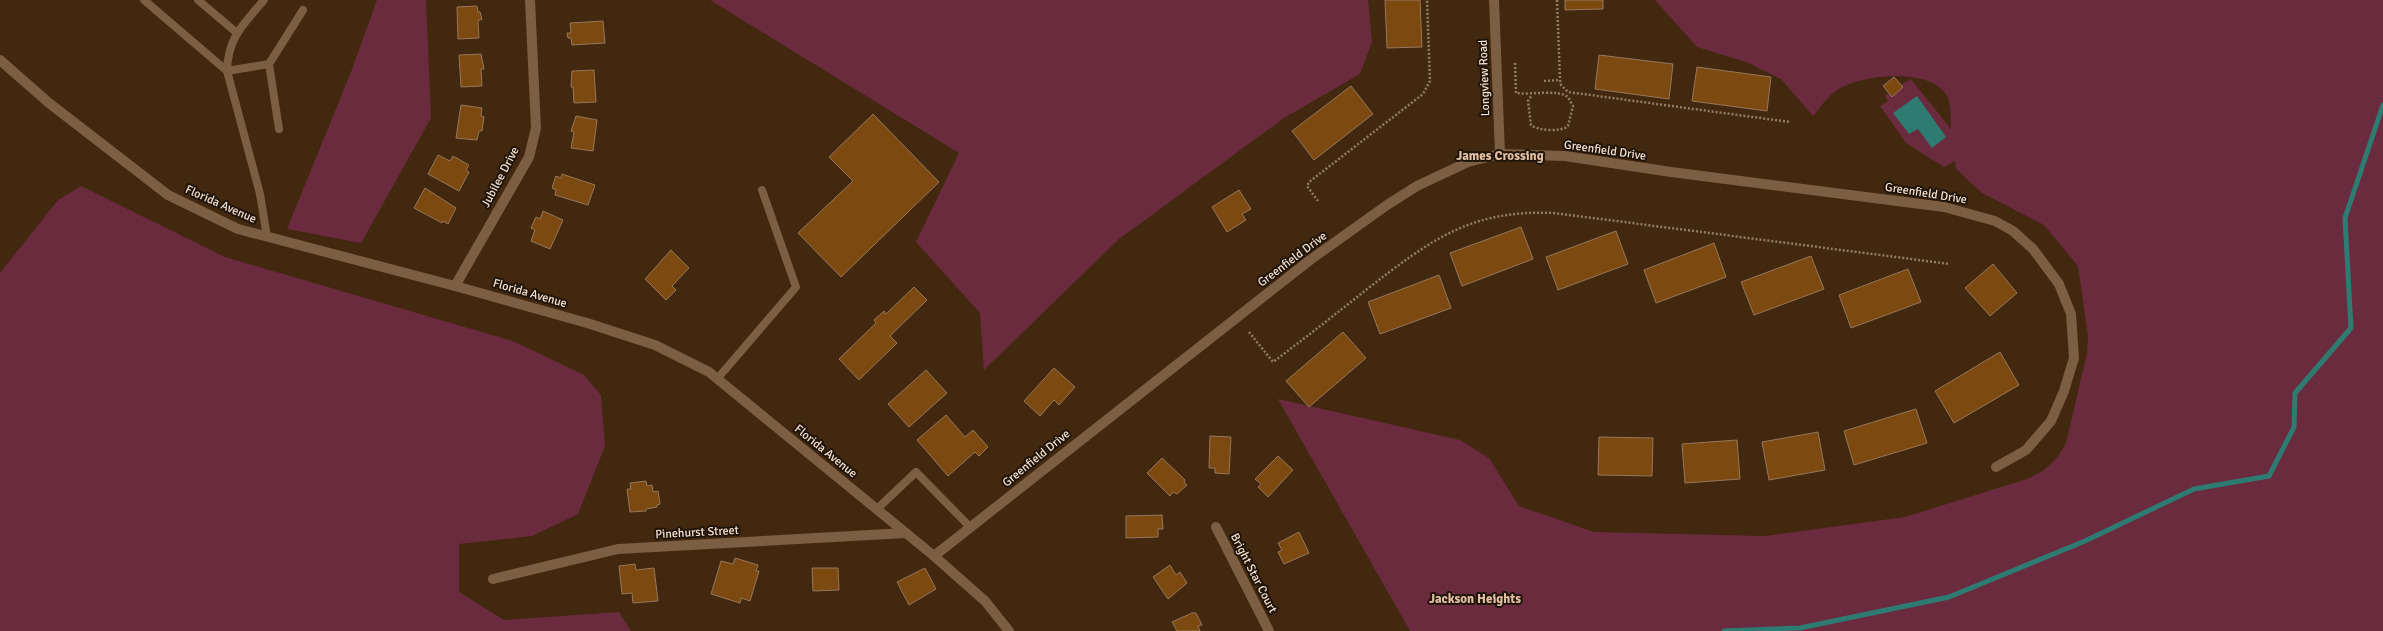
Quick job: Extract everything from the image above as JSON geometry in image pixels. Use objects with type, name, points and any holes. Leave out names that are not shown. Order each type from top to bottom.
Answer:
[{"type":"street","name":"Jubilee Drive","points":[[455,286],[529,157],[536,128],[530,0]]},
{"type":"street","name":"Longview Road","points":[[1494,0],[1500,154]]},
{"type":"street","name":"Florida Avenue","points":[[0,60],[49,103],[168,195],[238,229],[455,286],[587,323],[655,345],[710,372],[934,556],[985,601],[1009,631]]},
{"type":"street","name":"Greenfield Drive","points":[[934,556],[1310,260],[1387,205],[1417,186],[1468,162],[1500,154],[1565,156],[1672,172],[1944,207],[1995,220],[2013,231],[2043,260],[2059,284],[2071,314],[2074,358],[2052,421],[2026,450],[1996,467]]},
{"type":"street","name":"Bright Star Court","points":[[1216,527],[1269,631]]},
{"type":"street","name":"Pinehurst Street","points":[[493,579],[618,549],[906,533]]},
{"type":"lane","points":[[144,0],[227,71]]},
{"type":"lane","points":[[198,0],[237,33]]},
{"type":"lane","points":[[264,0],[233,38],[227,56],[227,71],[230,90],[260,194],[267,237]]},
{"type":"lane","points":[[280,129],[269,64],[303,10]]},
{"type":"lane","points":[[227,71],[269,64]]},
{"type":"lane","points":[[717,378],[796,287],[762,190]]},
{"type":"lane","points":[[877,509],[916,472],[970,527]]},
{"type":"path","points":[[1318,201],[1307,186],[1309,182],[1414,101],[1428,87],[1430,74],[1427,0]]},
{"type":"path","points":[[1557,0],[1560,80],[1561,86],[1567,92],[1790,122]]},
{"type":"path","points":[[1515,63],[1516,93],[1532,95],[1564,94],[1567,92]]},
{"type":"path","points":[[1544,81],[1560,80]]},
{"type":"path","points":[[1532,95],[1528,101],[1531,125],[1537,128],[1564,130],[1570,124],[1573,110],[1571,102],[1564,94]]},
{"type":"path","points":[[1250,332],[1273,362],[1421,248],[1467,224],[1513,213],[1554,213],[1950,264]]},
{"type":"shaded area","points":[[377,0],[426,0],[431,118],[361,243],[287,229],[351,72]]},
{"type":"shaded area","points":[[710,0],[1368,0],[1372,42],[1360,74],[1284,118],[1119,239],[984,370],[980,313],[916,242],[959,153]]},
{"type":"shaded area","points":[[1655,0],[2383,0],[2383,631],[1410,631],[1278,399],[1460,440],[1489,458],[1519,506],[1594,532],[1765,536],[1905,517],[2027,479],[2043,471],[2057,458],[2066,443],[2087,353],[2088,336],[2078,266],[2044,225],[1982,193],[1956,169],[1955,161],[1944,167],[1906,143],[1880,106],[1888,101],[1885,96],[1889,93],[1883,86],[1894,77],[1901,85],[1911,79],[1951,129],[1949,101],[1940,88],[1928,81],[1912,77],[1895,76],[1878,77],[1862,80],[1847,85],[1833,93],[1813,116],[1781,79],[1746,62],[1697,47]]},
{"type":"shaded area","points":[[81,186],[225,257],[513,341],[584,375],[601,395],[605,446],[578,514],[532,536],[459,544],[459,592],[504,620],[619,612],[631,631],[0,631],[0,273],[58,200]]},
{"type":"water","points":[[1917,96],[1946,137],[1932,148],[1918,129],[1909,134],[1893,113]]},
{"type":"building","points":[[1385,0],[1420,0],[1422,47],[1387,48]]},
{"type":"building","points":[[1565,0],[1603,0],[1603,9],[1565,10]]},
{"type":"building","points":[[477,6],[478,12],[480,12],[482,19],[478,21],[479,38],[458,39],[457,7]]},
{"type":"building","points":[[603,21],[605,43],[572,45],[571,38],[568,38],[567,33],[571,33],[570,23]]},
{"type":"building","points":[[481,54],[484,69],[481,69],[482,86],[461,87],[459,55]]},
{"type":"building","points":[[1599,55],[1673,64],[1669,99],[1595,89]]},
{"type":"building","points":[[1697,67],[1771,77],[1767,111],[1692,101]]},
{"type":"building","points":[[594,70],[596,102],[574,103],[573,87],[571,87],[572,71]]},
{"type":"building","points":[[1894,77],[1903,87],[1892,97],[1883,86]]},
{"type":"building","points":[[1351,86],[1373,114],[1314,160],[1292,131]]},
{"type":"building","points":[[461,105],[482,108],[481,116],[484,117],[482,131],[479,131],[477,140],[456,138]]},
{"type":"building","points":[[873,114],[939,182],[841,277],[798,233],[853,181],[829,157]]},
{"type":"building","points":[[576,116],[597,120],[593,151],[571,148],[574,132],[571,131]]},
{"type":"building","points":[[438,155],[450,161],[453,156],[469,165],[466,170],[469,172],[459,191],[428,174]]},
{"type":"building","points":[[562,174],[595,185],[588,205],[555,195],[556,190],[552,188],[556,176],[561,178]]},
{"type":"building","points":[[425,188],[456,208],[448,224],[443,221],[442,223],[414,208]]},
{"type":"building","points":[[1239,190],[1251,209],[1242,214],[1246,220],[1227,232],[1212,207]]},
{"type":"building","points":[[543,211],[563,220],[550,249],[531,241],[535,230],[531,228],[536,217],[540,219]]},
{"type":"building","points":[[1521,227],[1533,259],[1462,286],[1450,253]]},
{"type":"building","points":[[1616,231],[1628,264],[1558,290],[1546,257]]},
{"type":"building","points":[[1714,243],[1726,277],[1656,303],[1644,270]]},
{"type":"building","points":[[671,250],[689,268],[672,286],[676,290],[666,300],[645,279]]},
{"type":"building","points":[[1811,256],[1824,289],[1754,315],[1741,282]]},
{"type":"building","points":[[1993,264],[2017,293],[1990,316],[1965,288]]},
{"type":"building","points":[[1908,269],[1921,302],[1851,328],[1839,295]]},
{"type":"building","points":[[1439,275],[1451,308],[1380,334],[1368,302]]},
{"type":"building","points":[[914,287],[927,300],[890,336],[897,343],[859,380],[839,359],[876,323],[874,320],[884,311],[886,314]]},
{"type":"building","points":[[1343,332],[1366,358],[1309,407],[1286,381]]},
{"type":"building","points":[[2000,352],[2019,385],[1954,423],[1935,391]]},
{"type":"building","points":[[1054,368],[1075,387],[1059,405],[1054,400],[1040,416],[1024,401]]},
{"type":"building","points":[[926,370],[947,393],[909,427],[888,404]]},
{"type":"building","points":[[1916,409],[1927,443],[1854,465],[1844,431]]},
{"type":"building","points":[[946,415],[965,437],[973,430],[988,447],[979,456],[975,452],[948,476],[917,440]]},
{"type":"building","points":[[1818,432],[1825,470],[1769,480],[1762,442]]},
{"type":"building","points":[[1210,436],[1231,437],[1229,474],[1215,473],[1215,468],[1209,468]]},
{"type":"building","points":[[1599,437],[1653,438],[1652,476],[1598,475]]},
{"type":"building","points":[[1737,440],[1740,479],[1685,483],[1682,444]]},
{"type":"building","points":[[1278,456],[1293,470],[1268,497],[1258,487],[1261,484],[1255,479]]},
{"type":"building","points":[[1162,458],[1185,480],[1184,482],[1187,485],[1177,494],[1173,492],[1170,496],[1147,473]]},
{"type":"building","points":[[646,481],[647,486],[652,485],[653,492],[658,491],[660,504],[657,505],[657,507],[646,509],[646,511],[630,512],[627,489],[631,489],[630,483]]},
{"type":"building","points":[[1162,515],[1163,529],[1158,529],[1158,537],[1126,538],[1126,516]]},
{"type":"building","points":[[1299,532],[1309,553],[1284,564],[1278,552],[1282,550],[1278,543]]},
{"type":"building","points":[[735,558],[758,565],[756,571],[759,571],[750,601],[741,598],[740,603],[711,594],[721,561],[733,564]]},
{"type":"building","points":[[635,564],[636,570],[654,568],[658,601],[633,603],[632,593],[622,594],[619,566]]},
{"type":"building","points":[[1170,565],[1176,575],[1180,572],[1187,583],[1168,599],[1153,577]]},
{"type":"building","points":[[812,568],[838,568],[839,590],[813,591]]},
{"type":"building","points":[[925,568],[936,589],[909,605],[897,582]]},
{"type":"building","points":[[1192,613],[1196,613],[1202,625],[1198,626],[1200,631],[1177,631],[1172,622]]},
{"type":"waterway","points":[[1724,631],[1800,628],[1949,597],[2085,541],[2194,489],[2269,476],[2294,427],[2295,393],[2351,328],[2345,218],[2383,105]]},
{"type":"district","name":"James Crossing","points":[[1500,155]]},
{"type":"district","name":"Jackson Heights","points":[[1475,598]]}]
